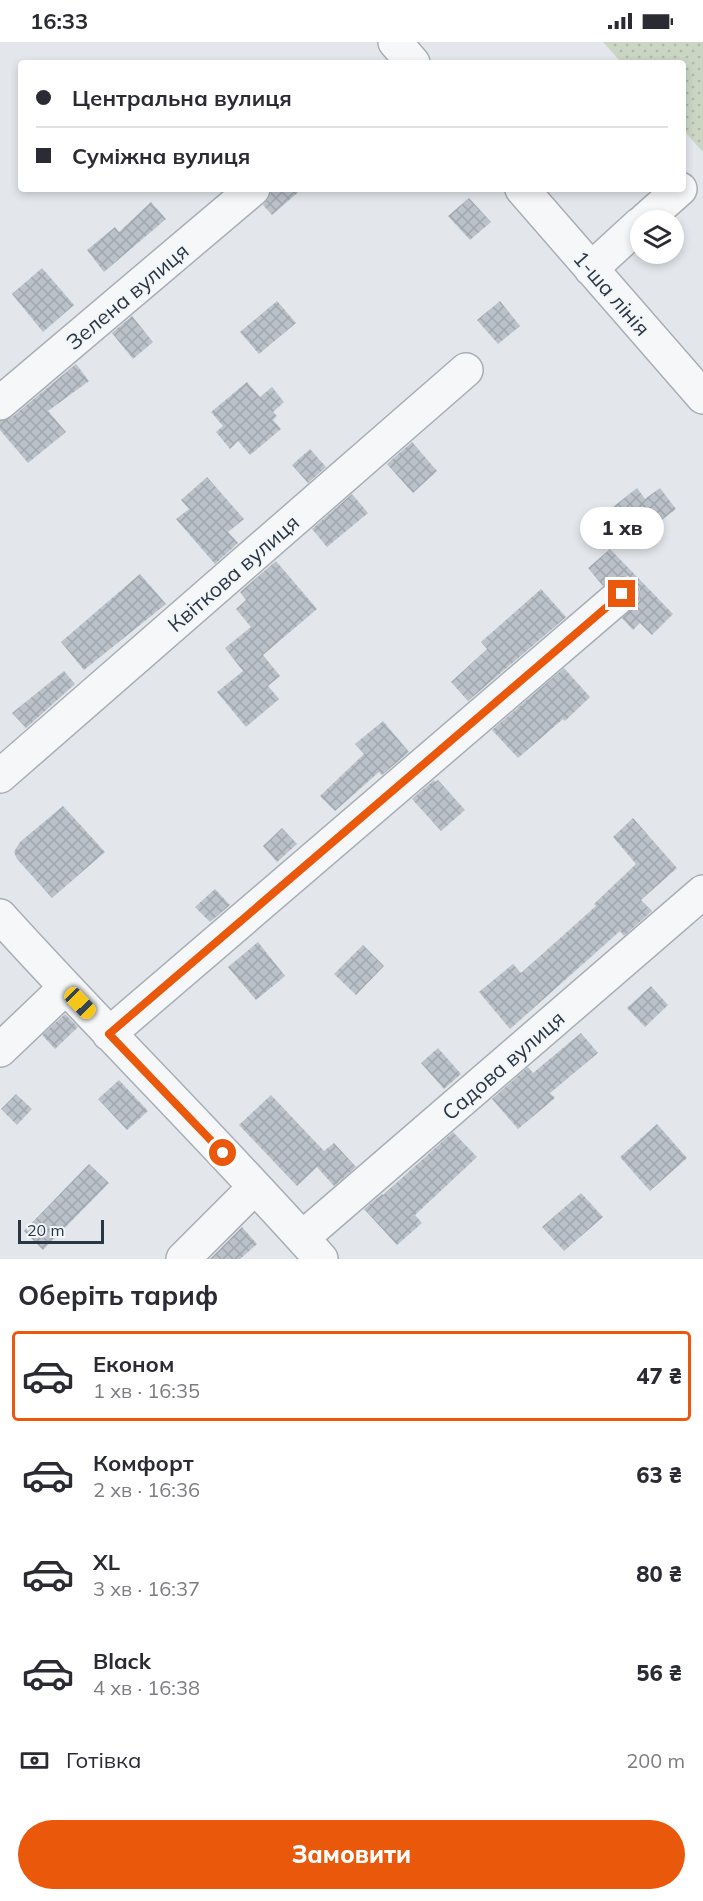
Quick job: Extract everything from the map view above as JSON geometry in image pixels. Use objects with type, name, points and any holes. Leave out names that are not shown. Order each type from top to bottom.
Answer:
[{"type":"street","points":[[395,42],[410,60]]},
{"type":"street","name":"Зелена вулиця","points":[[0,403],[249,192]]},
{"type":"street","name":"1-ша лінія","points":[[525,192],[703,398]]},
{"type":"street","points":[[656,210],[677,192]]},
{"type":"street","points":[[591,268],[630,233]]},
{"type":"street","name":"Квіткова вулиця","points":[[0,776],[466,370]]},
{"type":"street","points":[[109,1034],[622,594]]},
{"type":"street","name":"Садова вулиця","points":[[312,1248],[703,892]]},
{"type":"street","points":[[0,916],[65,988],[312,1248]]},
{"type":"street","points":[[0,1050],[65,988]]},
{"type":"street","points":[[183,1259],[255,1187]]},
{"type":"green space","points":[[603,42],[703,42],[703,152],[686,133],[686,60],[619,60]]},
{"type":"building","points":[[271,192],[299,192],[272,215],[263,205]]},
{"type":"building","points":[[469,198],[491,222],[470,240],[448,216]]},
{"type":"building","points":[[151,202],[166,219],[104,272],[87,250],[115,227],[119,232]]},
{"type":"building","points":[[42,268],[74,305],[43,332],[12,294]]},
{"type":"building","points":[[277,301],[296,323],[259,354],[240,332]]},
{"type":"building","points":[[500,301],[520,326],[498,344],[477,320]]},
{"type":"building","points":[[132,316],[153,342],[133,359],[112,333]]},
{"type":"building","points":[[76,364],[89,381],[48,411],[66,432],[28,463],[0,430],[0,421],[12,417]]},
{"type":"building","points":[[247,382],[260,397],[272,387],[284,402],[273,412],[277,416],[273,420],[281,429],[250,455],[238,441],[230,449],[216,432],[223,426],[211,412]]},
{"type":"building","points":[[412,442],[437,471],[413,493],[387,464]]},
{"type":"building","points":[[310,449],[326,467],[308,483],[292,465]]},
{"type":"building","points":[[207,477],[244,519],[228,532],[238,543],[215,564],[176,519],[189,509],[181,500]]},
{"type":"building","points":[[637,488],[645,499],[660,488],[676,509],[637,539],[613,507]]},
{"type":"building","points":[[352,494],[368,513],[327,547],[312,529]]},
{"type":"building","points":[[610,549],[673,614],[652,635],[640,623],[633,630],[622,618],[639,601],[640,590],[636,581],[628,576],[619,576],[603,586],[588,568]]},
{"type":"building","points":[[276,561],[317,609],[263,655],[280,676],[268,686],[279,699],[246,727],[217,692],[243,671],[225,648],[251,627],[236,609],[246,600],[240,592]]},
{"type":"building","points":[[140,574],[166,604],[84,670],[61,642]]},
{"type":"building","points":[[541,589],[566,617],[468,701],[451,682],[487,649],[481,642]]},
{"type":"building","points":[[564,668],[590,697],[565,721],[563,719],[518,758],[492,730]]},
{"type":"building","points":[[64,671],[75,684],[26,728],[12,713]]},
{"type":"building","points":[[383,721],[409,752],[382,775],[379,772],[335,811],[320,796],[364,754],[355,744]]},
{"type":"building","points":[[434,780],[435,782],[438,780],[465,810],[441,831],[412,799]]},
{"type":"building","points":[[63,806],[105,852],[52,898],[17,859],[14,852],[20,842]]},
{"type":"building","points":[[633,818],[677,868],[641,900],[652,911],[624,936],[620,931],[510,1029],[479,992],[513,964],[521,973],[596,906],[594,904],[636,864],[613,837]]},
{"type":"building","points":[[282,828],[297,844],[277,862],[263,846]]},
{"type":"building","points":[[215,889],[230,905],[210,922],[195,907]]},
{"type":"building","points":[[258,942],[285,976],[256,1000],[228,967]]},
{"type":"building","points":[[363,945],[384,966],[356,995],[334,974]]},
{"type":"building","points":[[651,986],[668,1005],[645,1027],[627,1008]]},
{"type":"building","points":[[65,1014],[78,1027],[55,1049],[42,1035]]},
{"type":"building","points":[[581,1033],[598,1053],[550,1093],[555,1098],[518,1129],[492,1099],[528,1067],[533,1073]]},
{"type":"building","points":[[438,1048],[461,1074],[444,1089],[421,1063]]},
{"type":"building","points":[[119,1080],[148,1111],[127,1130],[98,1099]]},
{"type":"building","points":[[16,1094],[32,1109],[17,1125],[1,1109]]},
{"type":"building","points":[[271,1095],[324,1151],[334,1143],[356,1167],[334,1186],[317,1167],[297,1186],[239,1125]]},
{"type":"building","points":[[657,1124],[687,1158],[650,1191],[620,1157]]},
{"type":"building","points":[[453,1132],[477,1157],[415,1215],[422,1223],[397,1245],[364,1209],[383,1195]]},
{"type":"building","points":[[89,1164],[109,1183],[43,1250],[24,1231]]},
{"type":"building","points":[[581,1193],[603,1217],[564,1251],[542,1227]]},
{"type":"building","points":[[242,1227],[257,1244],[240,1259],[210,1259]]},
{"type":"route","points":[[223,1153],[109,1034],[622,594]]}]
